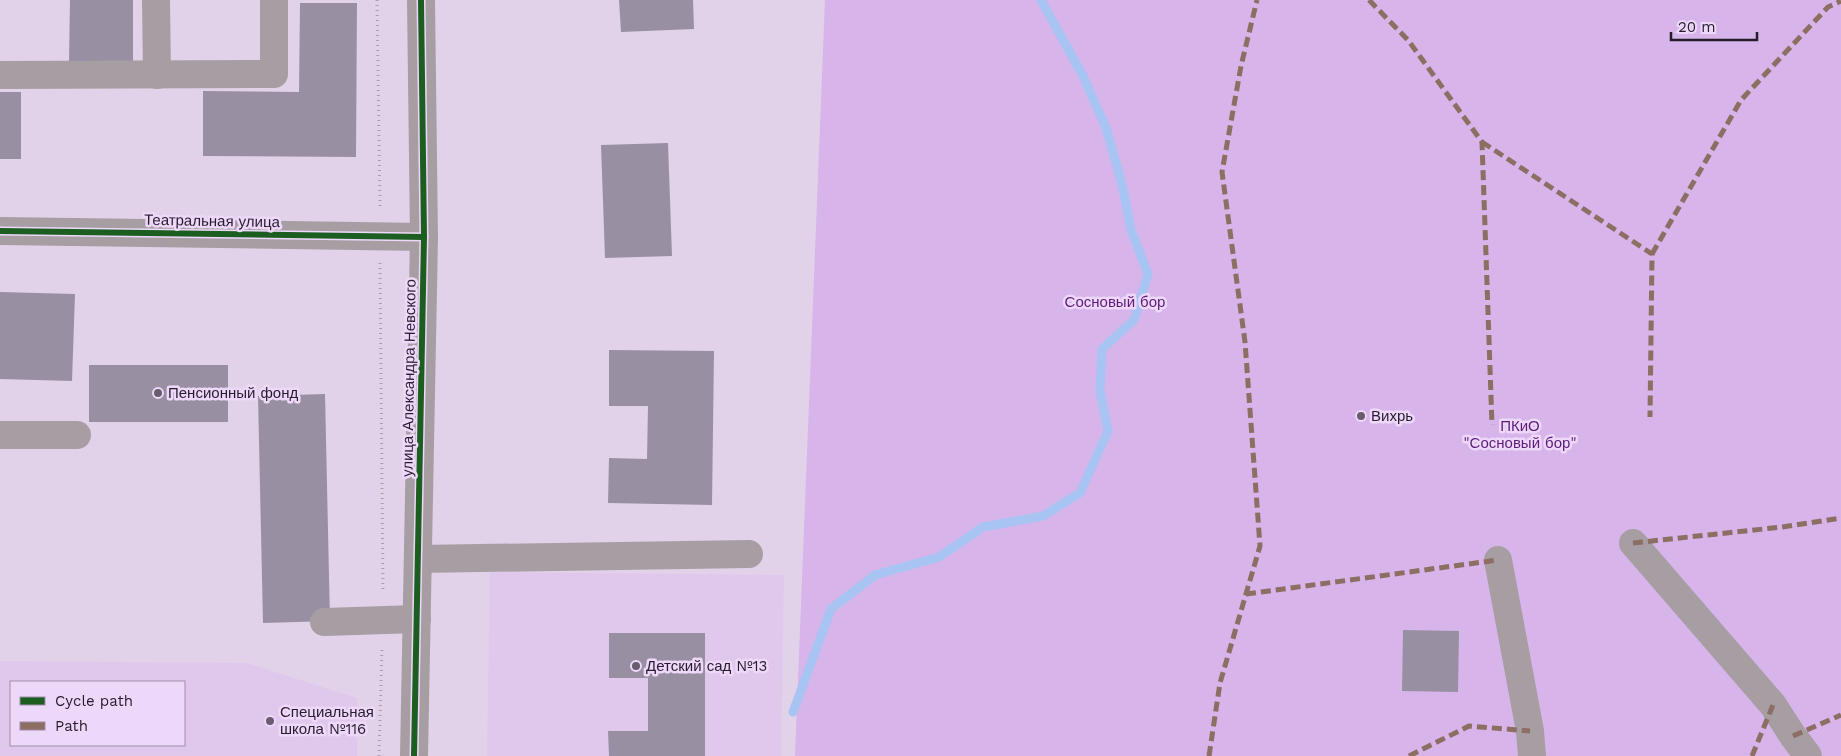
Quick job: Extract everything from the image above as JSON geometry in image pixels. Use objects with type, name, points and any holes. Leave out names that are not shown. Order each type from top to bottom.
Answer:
[{"type":"street","points":[[156,0],[157,76]]},
{"type":"street","points":[[0,75],[157,76],[274,74],[274,0]]},
{"type":"street","name":"улица Александра Невского","points":[[414,756],[424,237],[421,0]]},
{"type":"street","name":"Театральная улица","points":[[0,231],[424,237]]},
{"type":"street","points":[[0,435],[77,436]]},
{"type":"street","points":[[1633,543],[1774,704],[1793,736],[1808,756]]},
{"type":"street","points":[[418,559],[749,554]]},
{"type":"street","points":[[1498,560],[1530,731],[1532,756]]},
{"type":"street","points":[[324,622],[417,619]]},
{"type":"path","points":[[377,0],[383,620],[380,756]]},
{"type":"shaded area","name":"Детский сад №13","points":[[490,572],[784,575],[781,756],[487,756]]},
{"type":"shaded area","name":"Специальная школа №116","points":[[0,661],[247,663],[357,698],[357,756],[0,756]]},
{"type":"green space","name":"Сосновый бор","points":[[825,0],[1841,0],[1841,756],[795,756]]},
{"type":"building","points":[[70,0],[133,0],[133,62],[69,61]]},
{"type":"building","points":[[619,0],[693,0],[694,29],[621,32]]},
{"type":"building","points":[[300,3],[357,3],[356,157],[203,156],[203,91],[299,92]]},
{"type":"building","points":[[0,92],[21,92],[21,159],[0,159]]},
{"type":"building","points":[[668,143],[672,256],[605,258],[601,145]]},
{"type":"building","points":[[0,292],[75,294],[72,381],[0,379]]},
{"type":"building","points":[[609,350],[714,351],[712,505],[608,503],[609,458],[647,459],[648,406],[609,406]]},
{"type":"building","name":"Пенсионный фонд","points":[[89,365],[228,365],[228,422],[89,422]]},
{"type":"building","points":[[325,394],[330,621],[263,623],[258,396]]},
{"type":"building","points":[[1403,630],[1459,631],[1458,692],[1402,691]]},
{"type":"building","points":[[609,633],[705,633],[705,756],[609,756],[608,731],[648,731],[648,678],[609,678]]},
{"type":"waterway","points":[[793,712],[831,609],[875,575],[939,557],[983,527],[1043,516],[1080,493],[1108,431],[1100,391],[1102,349],[1134,320],[1148,274],[1131,230],[1122,184],[1106,128],[1083,76],[1041,0]]},
{"type":"marked path","points":[[1209,756],[1220,683],[1260,546],[1245,342],[1222,172],[1241,66],[1257,0]]},
{"type":"marked path","points":[[1369,0],[1408,40],[1482,142],[1492,425]]},
{"type":"marked path","points":[[1652,254],[1741,100],[1828,7],[1841,1]]},
{"type":"marked path","points":[[1482,142],[1652,254],[1650,417]]},
{"type":"marked path","points":[[1633,543],[1782,527],[1841,518]]},
{"type":"marked path","points":[[1246,594],[1498,560]]},
{"type":"marked path","points":[[1752,756],[1773,705]]},
{"type":"marked path","points":[[1793,736],[1841,715]]},
{"type":"marked path","points":[[1409,756],[1469,726],[1530,731]]},
{"type":"cycle path","points":[[414,756],[424,237],[421,0]]},
{"type":"cycle path","points":[[0,231],[424,237]]},
{"type":"place","name":"Пенсионный фонд","points":[[158,393]]},
{"type":"place","name":"Вихрь","points":[[1361,416]]},
{"type":"place","name":"Детский сад №13","points":[[636,666]]},
{"type":"place","name":"Специальная школа №116","points":[[270,721]]},
{"type":"park label","name":"ПКиО \"Сосновый бор\"","points":[[1520,434]]}]
